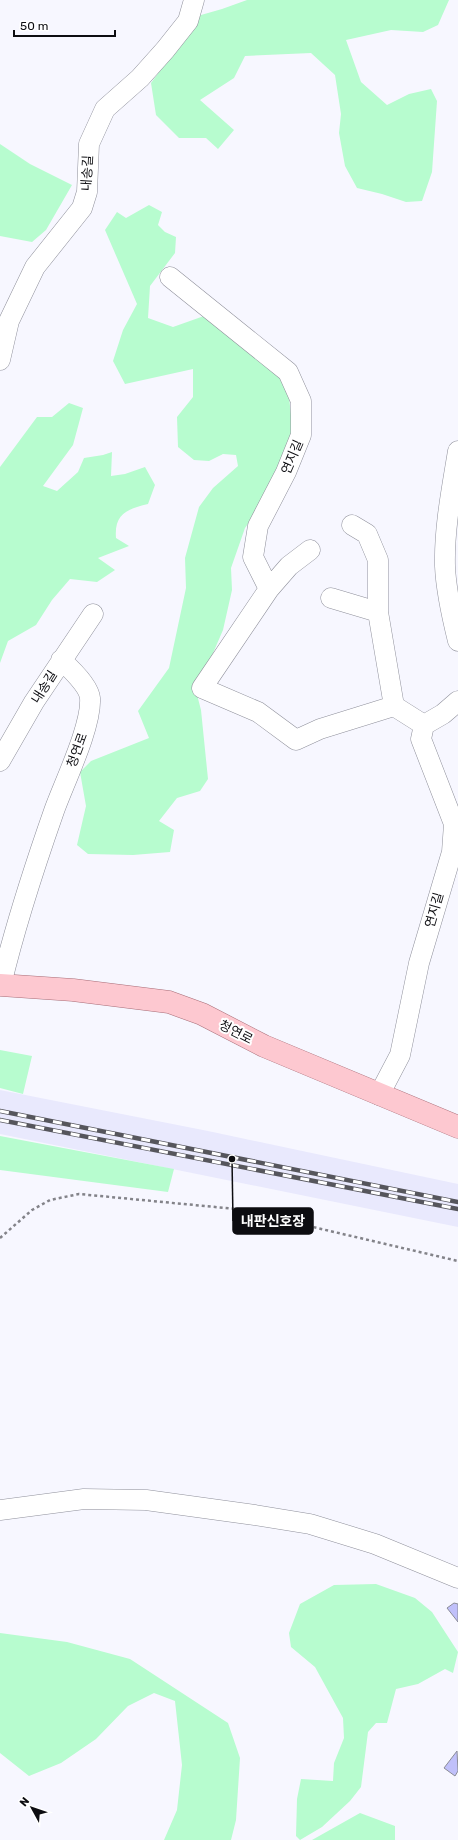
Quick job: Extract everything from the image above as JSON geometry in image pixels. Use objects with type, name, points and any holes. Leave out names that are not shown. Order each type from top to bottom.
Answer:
[{"type":"main road","name":"청연로","points":[[0,985],[65,989],[169,1002],[202,1014],[264,1046],[458,1127]]},
{"type":"street","name":"내송길","points":[[0,360],[9,322],[35,268],[82,208],[87,192],[89,144],[105,109],[140,78],[165,50],[188,21],[194,0]]},
{"type":"street","name":"연지길","points":[[170,277],[288,372],[300,401],[301,435],[286,472],[258,526],[253,557],[269,589]]},
{"type":"street","points":[[458,451],[448,518],[445,566],[452,615],[458,641]]},
{"type":"street","points":[[352,525],[367,534],[378,560],[378,612],[394,706],[424,725],[444,714],[458,701]]},
{"type":"street","points":[[310,550],[289,566],[269,589],[202,688],[258,712],[296,740],[320,729],[394,706]]},
{"type":"street","points":[[331,598],[378,612]]},
{"type":"street","name":"내송길","points":[[0,761],[61,660],[93,614]]},
{"type":"street","name":"청연로","points":[[0,985],[12,938],[54,810],[87,722],[90,697],[76,673],[61,660]]},
{"type":"street","name":"연지길","points":[[379,1095],[400,1055],[419,963],[452,852],[454,824],[421,739],[424,725]]},
{"type":"street","points":[[0,1510],[84,1499],[146,1500],[254,1515],[310,1524],[376,1544],[458,1578]]},
{"type":"path","points":[[0,1238],[32,1210],[50,1200],[79,1194],[236,1209],[458,1262]]},
{"type":"shaded area","points":[[0,1090],[208,1131],[458,1184],[458,1227],[0,1134]]},
{"type":"green space","points":[[247,0],[449,0],[438,25],[423,32],[391,30],[346,40],[361,82],[387,105],[409,94],[431,89],[437,101],[432,172],[422,201],[406,202],[357,188],[345,166],[339,133],[341,114],[335,75],[311,53],[245,56],[234,78],[200,100],[234,130],[218,149],[206,138],[179,138],[156,115],[151,83],[201,15]]},
{"type":"green space","points":[[0,144],[30,164],[72,185],[46,230],[32,242],[0,236]]},
{"type":"green space","points":[[149,205],[162,212],[158,225],[165,232],[176,237],[175,253],[150,286],[148,318],[173,327],[204,316],[259,347],[288,388],[293,433],[268,495],[245,528],[231,568],[232,590],[223,630],[207,667],[195,687],[201,710],[208,779],[200,791],[177,798],[159,821],[174,830],[170,852],[133,855],[88,854],[77,845],[86,806],[80,772],[91,761],[149,738],[138,711],[169,668],[186,588],[185,558],[199,507],[213,488],[238,466],[236,455],[223,454],[209,461],[194,460],[178,447],[177,417],[193,397],[193,369],[125,384],[113,361],[123,330],[137,304],[105,230],[117,212],[126,218]]},
{"type":"green space","points":[[69,403],[83,408],[73,445],[43,486],[57,491],[78,472],[84,458],[112,452],[111,476],[125,474],[145,467],[155,485],[148,504],[134,508],[123,514],[117,523],[116,538],[129,546],[98,558],[115,570],[97,582],[70,579],[52,600],[36,625],[8,641],[0,663],[0,467],[37,417],[52,417]]},
{"type":"green space","points":[[0,1050],[32,1056],[23,1094],[0,1088]]},
{"type":"green space","points":[[0,1136],[174,1169],[168,1192],[0,1170]]},
{"type":"green space","points":[[376,1584],[415,1598],[432,1612],[458,1652],[453,1673],[445,1669],[418,1684],[396,1689],[387,1723],[376,1723],[368,1732],[361,1787],[350,1801],[322,1827],[300,1840],[296,1836],[297,1799],[301,1779],[333,1781],[334,1763],[344,1738],[343,1718],[315,1667],[291,1647],[289,1633],[300,1604],[334,1585]]},
{"type":"green space","points":[[0,1633],[67,1642],[130,1659],[228,1723],[240,1758],[236,1820],[231,1840],[164,1840],[177,1810],[182,1765],[175,1701],[154,1693],[128,1706],[96,1739],[61,1763],[29,1776],[0,1753]]},
{"type":"green space","points":[[360,1813],[395,1826],[395,1840],[312,1840]]},
{"type":"building","points":[[454,1603],[458,1604],[458,1622],[447,1608]]},
{"type":"building","points":[[457,1751],[458,1771],[455,1776],[444,1768]]},
{"type":"railway","points":[[0,1111],[458,1202]]},
{"type":"railway","points":[[0,1120],[458,1209]]},
{"type":"place","name":"내판신호장","points":[[232,1159]]}]
